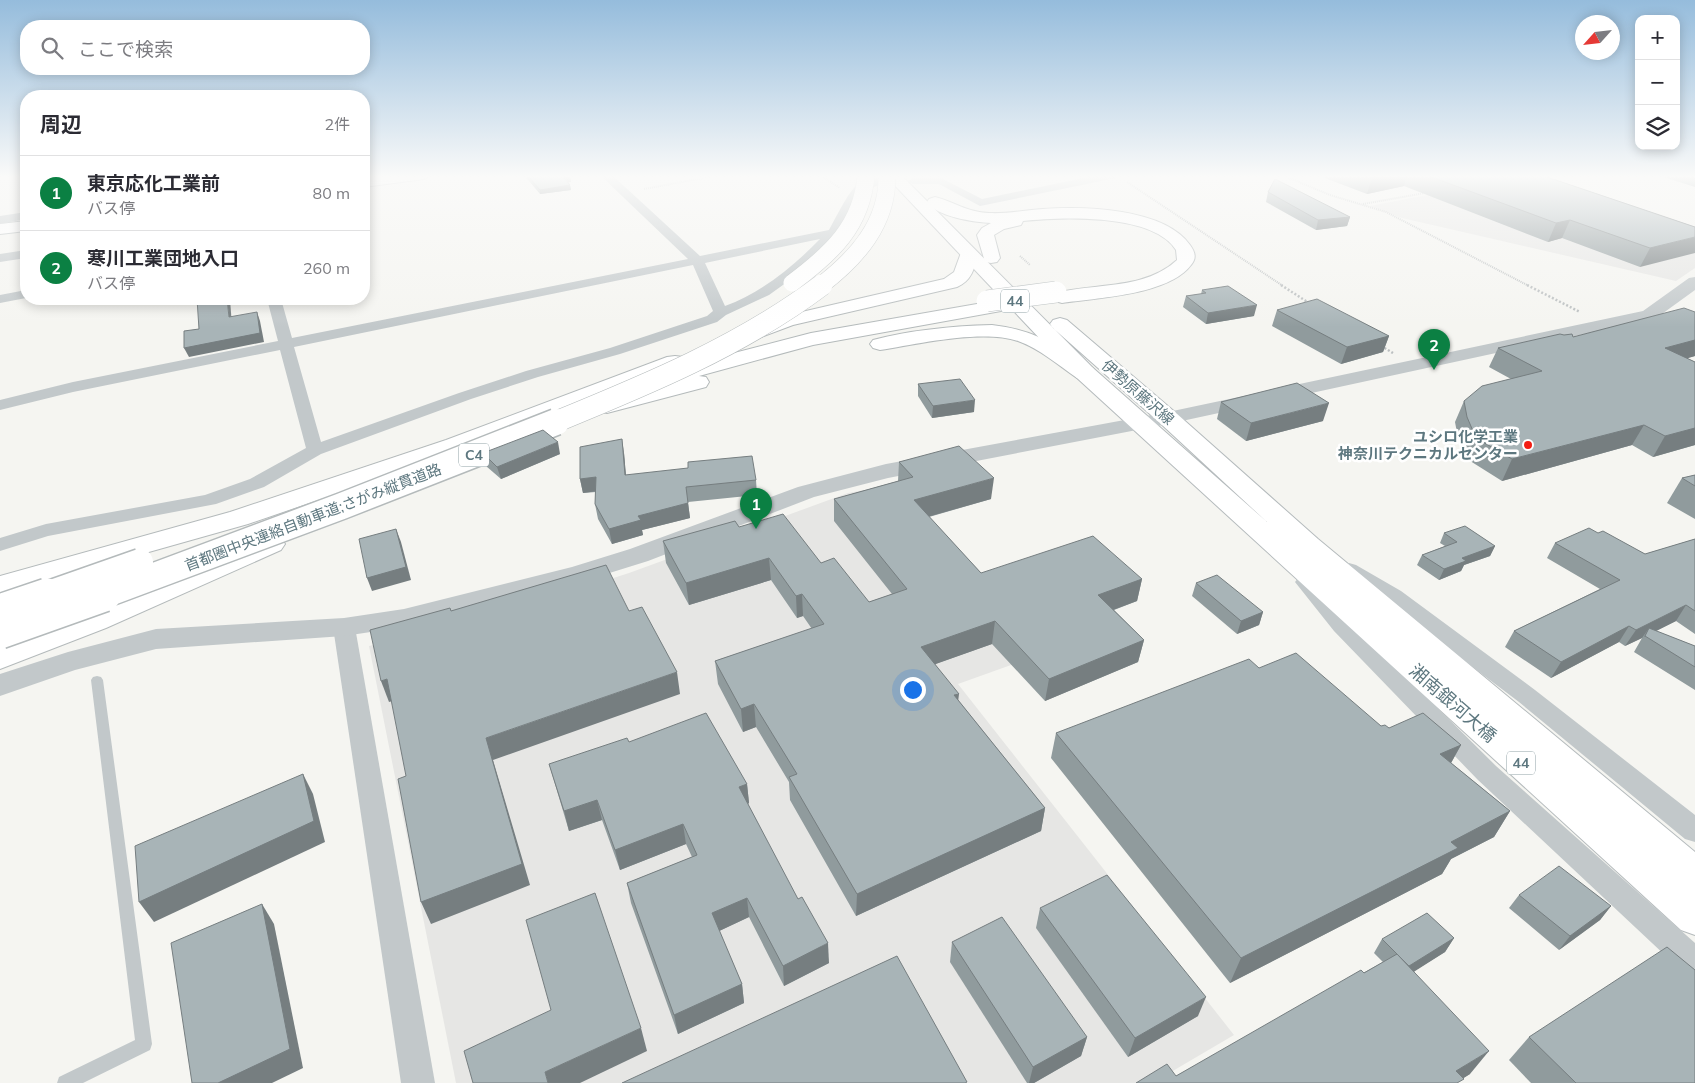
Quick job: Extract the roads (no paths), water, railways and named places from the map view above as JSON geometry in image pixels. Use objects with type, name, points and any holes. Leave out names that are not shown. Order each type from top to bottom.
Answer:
[{"type":"main road","name":"首都圏中央連絡自動車道;さがみ縦貫道路","points":[[0,611],[300,505],[587,392],[642,368],[748,314],[783,290],[818,263],[835,246],[849,226]]},
{"type":"main road","name":"首都圏中央連絡自動車道;さがみ縦貫道路","points":[[0,632],[183,567],[548,426],[634,389],[722,346],[784,312],[831,278],[848,262],[868,238],[875,226]]},
{"type":"main road","name":"伊勢原藤沢線","points":[[942,226],[1084,373],[1142,423],[1274,544],[1360,605]]},
{"type":"main road","name":"伊勢原藤沢線","points":[[959,226],[1063,327],[1168,418],[1308,545],[1360,605]]},
{"type":"main road","points":[[991,258],[985,236],[988,231],[998,226]]},
{"type":"main road","points":[[1059,294],[1143,276],[1167,263],[1171,254],[1164,241],[1140,229],[1127,226]]},
{"type":"main road","points":[[642,374],[855,322],[1059,294],[1111,290],[1155,281],[1179,269],[1186,259],[1186,254],[1183,247],[1175,239],[1164,232],[1145,226]]},
{"type":"main road","points":[[0,229],[20,227]]},
{"type":"main road","points":[[0,585],[239,518],[455,445],[787,321],[950,283],[962,276],[966,269],[968,254]]},
{"type":"main road","points":[[0,658],[95,621],[462,460],[630,390],[752,354],[867,328],[990,304]]},
{"type":"main road","points":[[580,412],[812,356],[956,333],[996,332],[1024,337],[1084,373]]},
{"type":"main road","name":"湘南銀河大橋","points":[[1360,605],[1695,876]]},
{"type":"main road","name":"湘南銀河大橋","points":[[1360,605],[1695,917]]},
{"type":"street","points":[[659,226],[697,260],[721,312]]},
{"type":"street","points":[[0,545],[16,538],[46,530],[209,500],[234,493],[257,484],[315,450],[473,393],[712,319],[721,312],[764,292],[803,264],[833,233],[838,226]]},
{"type":"street","points":[[0,405],[73,387],[286,343],[833,233]]},
{"type":"street","points":[[0,258],[20,255]]},
{"type":"street","points":[[0,685],[68,662],[156,638],[344,627],[404,618],[578,574],[639,555],[806,492],[886,470],[1168,418],[1413,364],[1649,315],[1693,285]]},
{"type":"street","points":[[0,298],[20,295]]},
{"type":"street","points":[[276,305],[315,450]]},
{"type":"street","points":[[1274,544],[1342,626],[1487,773],[1695,963]]},
{"type":"street","points":[[1308,545],[1393,596],[1526,696],[1695,831]]},
{"type":"street","points":[[344,627],[418,1083]]},
{"type":"lane","points":[[65,1083],[144,1044],[97,680]]},
{"type":"place","name":"寒川工業団地入口","points":[[1434,370]]},
{"type":"place","name":"ユシロ化学工業 神奈川テクニカルセンター","points":[[1528,445]]},
{"type":"place","name":"東京応化工業前","points":[[756,529]]}]
